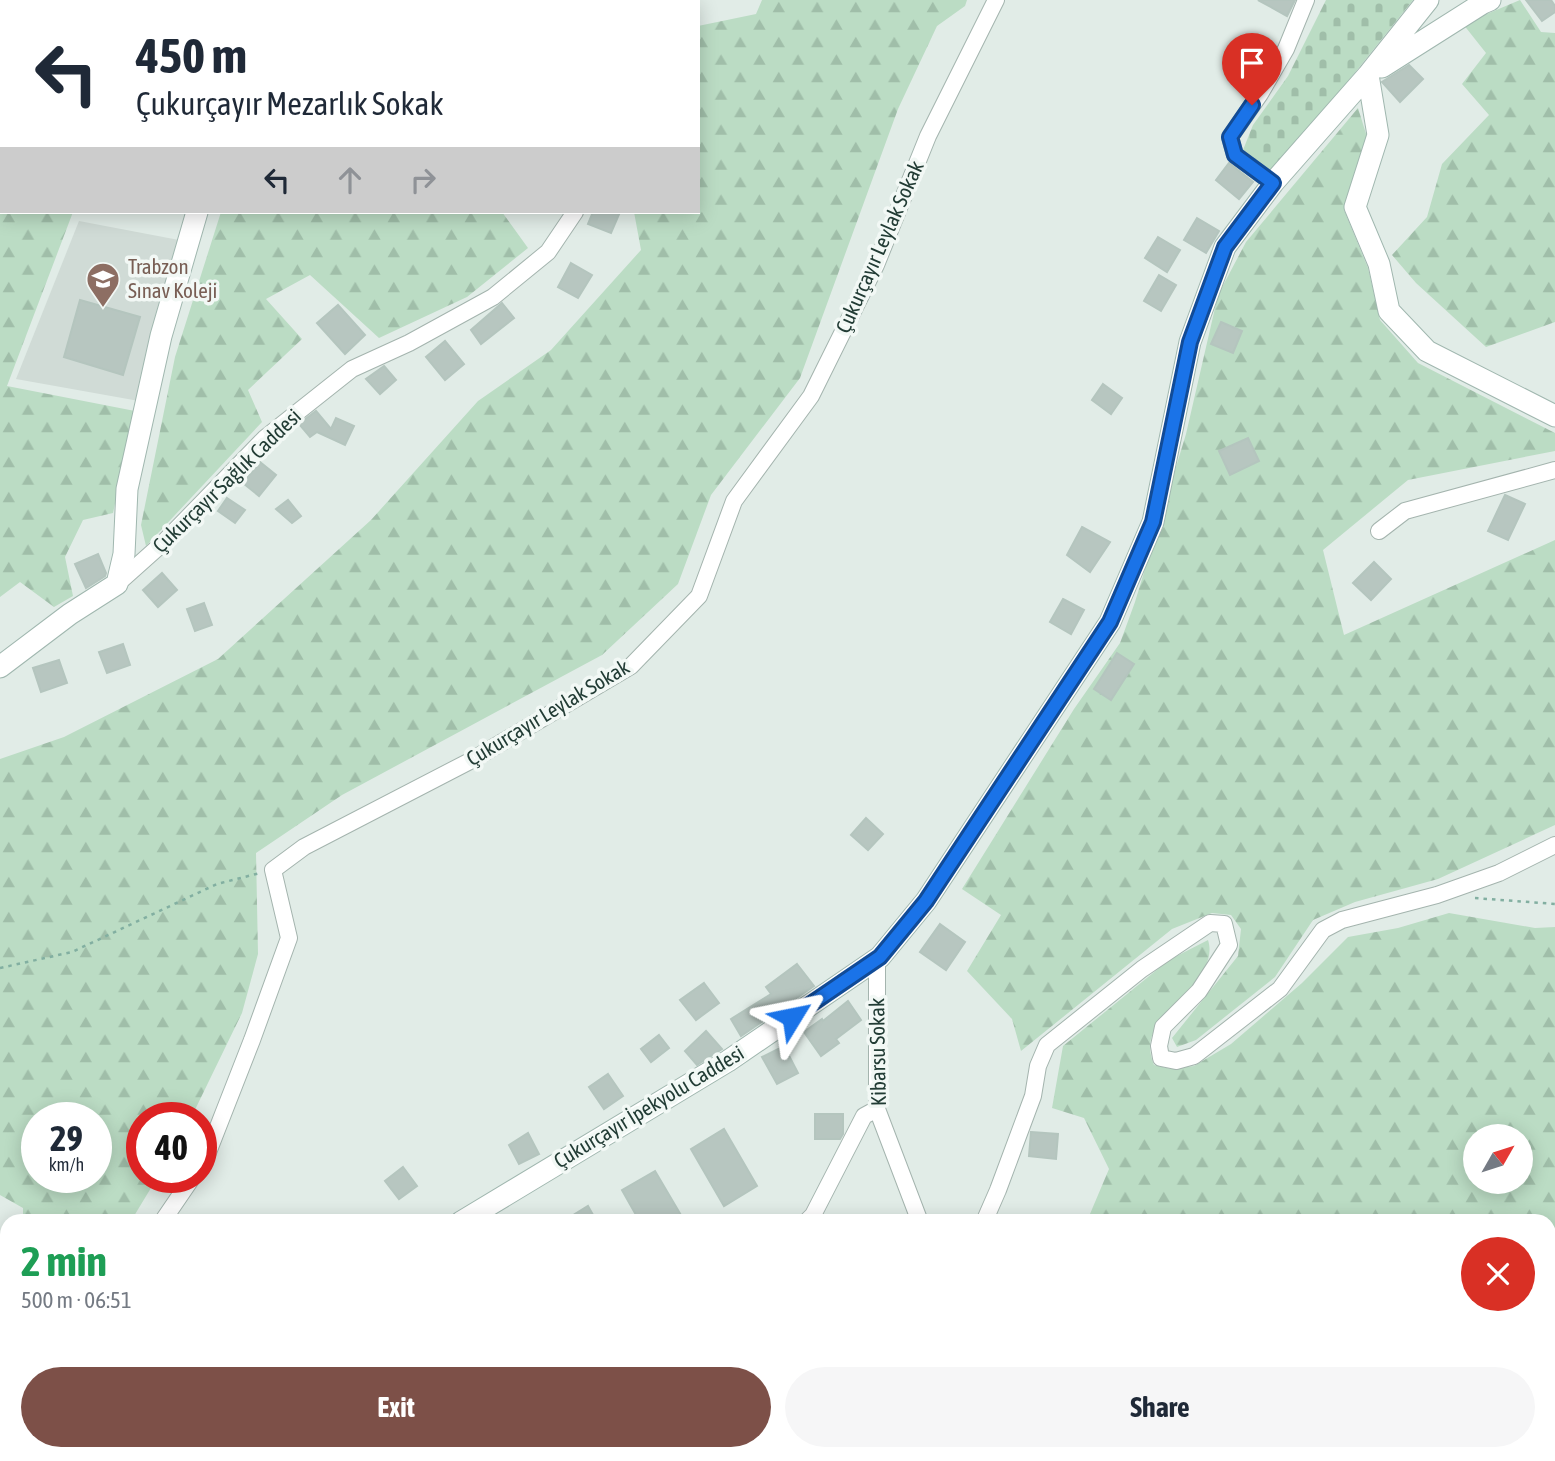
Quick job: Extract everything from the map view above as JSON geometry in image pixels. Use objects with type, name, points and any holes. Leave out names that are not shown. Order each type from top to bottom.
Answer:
[{"type":"street","name":"Çukurçayır Leylak Sokak","points":[[274,870],[304,847],[472,760],[631,666],[699,596],[734,501],[817,384],[876,265],[928,136],[996,0]]},
{"type":"street","points":[[1273,183],[1235,155],[1230,137],[1260,94],[1286,49],[1306,0]]},
{"type":"street","name":"Çukurçayır İpekyolu Caddesi","points":[[474,1214],[729,1061],[877,958],[926,901],[1110,622],[1153,522],[1190,342],[1225,247],[1273,183],[1368,75],[1428,0]]},
{"type":"street","points":[[1490,0],[1368,75],[1378,135],[1355,207],[1379,264],[1389,310],[1427,351],[1555,416]]},
{"type":"street","points":[[0,667],[70,614],[117,584],[124,554],[127,489],[161,335],[196,214]]},
{"type":"street","name":"Çukurçayır Sağlık Caddesi","points":[[117,584],[164,542],[265,438],[352,369],[409,343],[493,297],[548,252],[574,214]]},
{"type":"street","points":[[1378,531],[1405,511],[1555,470]]},
{"type":"street","points":[[988,1214],[1033,1096],[1038,1066],[1047,1045],[1142,969],[1210,923],[1224,924],[1229,945],[1199,991],[1163,1027],[1158,1046],[1161,1058],[1176,1061],[1194,1056],[1280,989],[1322,930],[1342,920],[1437,895],[1499,873],[1555,845]]},
{"type":"street","points":[[217,1128],[253,1040],[289,938],[274,870]]},
{"type":"street","name":"Kibarsu Sokak","points":[[877,958],[877,1109],[917,1214]]},
{"type":"street","points":[[814,1214],[864,1116],[877,1109]]},
{"type":"street","points":[[167,1214],[181,1193]]},
{"type":"path","points":[[0,968],[72,952],[217,884],[274,870]]},
{"type":"path","points":[[1437,895],[1555,904]]},
{"type":"shaded area","name":"Trabzon Sınav Koleji","points":[[79,221],[179,240],[139,401],[16,379]]},
{"type":"green space","points":[[762,0],[967,0],[965,6],[937,26],[898,109],[800,378],[711,495],[678,584],[602,655],[342,795],[256,853],[258,954],[242,1013],[199,1102],[126,1102],[126,1193],[148,1193],[135,1214],[23,1214],[23,1208],[0,1195],[0,759],[64,737],[218,659],[371,520],[478,401],[551,350],[641,250],[634,214],[700,214],[700,26],[756,14]]},
{"type":"green space","points":[[1326,0],[1413,0],[1281,165],[1268,170],[1243,150],[1253,125],[1288,76]]},
{"type":"green space","points":[[1520,0],[1541,32],[1555,33],[1555,322],[1486,347],[1416,283],[1392,255],[1427,217],[1442,164],[1489,115],[1462,84],[1486,53],[1463,24]]},
{"type":"green space","points":[[1358,108],[1367,137],[1344,210],[1368,268],[1380,320],[1418,363],[1555,433],[1555,451],[1408,480],[1323,550],[1344,635],[1555,540],[1555,825],[1438,879],[1355,902],[1313,920],[1275,977],[1196,1040],[1177,1047],[1172,1038],[1238,956],[1241,929],[1231,915],[1212,913],[1172,929],[1021,1051],[1012,1019],[967,971],[1001,915],[962,889],[1074,709],[1120,643],[1186,434],[1218,295],[1246,242]]},
{"type":"green space","points":[[0,214],[72,214],[7,386],[135,411],[113,513],[83,520],[65,557],[73,596],[54,607],[20,582],[0,597]]},
{"type":"green space","points":[[220,214],[503,214],[528,248],[467,297],[379,338],[310,275],[266,299],[302,339],[248,390],[262,422],[146,546],[141,525],[175,357]]},
{"type":"green space","points":[[1449,913],[1535,928],[1555,927],[1555,1214],[1090,1214],[1109,1169],[1084,1118],[1052,1108],[1063,1046],[1169,960],[1208,940],[1209,955],[1204,969],[1152,1035],[1150,1048],[1154,1065],[1171,1069],[1194,1066],[1231,1044],[1302,983],[1348,937],[1398,928]]},
{"type":"building","points":[[1258,0],[1295,0],[1287,16]]},
{"type":"building","points":[[1526,0],[1551,0],[1555,12],[1542,21]]},
{"type":"building","points":[[1252,42],[1270,55],[1258,77],[1237,69]]},
{"type":"building","points":[[1409,65],[1423,79],[1400,102],[1382,82]]},
{"type":"building","points":[[1229,163],[1253,182],[1239,199],[1216,180]]},
{"type":"building","points":[[592,214],[619,214],[611,233],[588,224]]},
{"type":"building","points":[[1197,218],[1219,231],[1206,253],[1184,240]]},
{"type":"building","points":[[1158,237],[1180,250],[1167,272],[1145,258]]},
{"type":"building","points":[[571,263],[592,275],[578,298],[558,287]]},
{"type":"building","points":[[1159,275],[1176,285],[1161,311],[1144,301]]},
{"type":"building","points":[[80,300],[140,317],[123,375],[64,357]]},
{"type":"building","points":[[502,303],[514,318],[481,344],[471,330]]},
{"type":"building","points":[[338,305],[365,335],[345,354],[317,323]]},
{"type":"building","points":[[1221,322],[1242,331],[1233,353],[1211,344]]},
{"type":"building","points":[[445,341],[464,364],[445,380],[426,357]]},
{"type":"building","points":[[384,366],[396,380],[380,394],[366,379]]},
{"type":"building","points":[[1103,384],[1122,398],[1111,414],[1092,400]]},
{"type":"building","points":[[316,411],[331,429],[336,418],[354,426],[345,445],[317,432],[310,437],[299,424]]},
{"type":"building","points":[[1248,438],[1259,461],[1230,475],[1219,451]]},
{"type":"building","points":[[260,462],[276,475],[259,496],[243,483]]},
{"type":"building","points":[[1505,495],[1525,504],[1508,540],[1488,531]]},
{"type":"building","points":[[227,498],[245,510],[235,523],[218,511]]},
{"type":"building","points":[[288,500],[301,516],[292,523],[276,509]]},
{"type":"building","points":[[1082,527],[1110,542],[1090,572],[1067,555]]},
{"type":"building","points":[[98,554],[105,576],[86,588],[75,564]]},
{"type":"building","points":[[1374,562],[1391,579],[1371,600],[1353,583]]},
{"type":"building","points":[[162,573],[177,590],[158,607],[143,590]]},
{"type":"building","points":[[1063,599],[1084,610],[1071,634],[1050,622]]},
{"type":"building","points":[[204,603],[212,625],[195,631],[187,609]]},
{"type":"building","points":[[123,644],[130,665],[107,673],[99,652]]},
{"type":"building","points":[[1117,653],[1134,664],[1111,700],[1094,689]]},
{"type":"building","points":[[59,660],[67,683],[41,692],[33,668]]},
{"type":"building","points":[[866,818],[883,834],[868,850],[851,835]]},
{"type":"building","points":[[940,924],[965,942],[946,970],[920,952]]},
{"type":"building","points":[[797,964],[814,986],[741,1036],[731,1019],[771,994],[766,987]]},
{"type":"building","points":[[704,983],[719,1003],[696,1020],[680,1000]]},
{"type":"building","points":[[848,1001],[861,1020],[836,1039],[839,1043],[821,1056],[804,1032]]},
{"type":"building","points":[[706,1031],[722,1049],[697,1065],[685,1051]]},
{"type":"building","points":[[659,1035],[669,1048],[651,1062],[641,1049]]},
{"type":"building","points":[[784,1046],[798,1073],[777,1084],[762,1057]]},
{"type":"building","points":[[608,1074],[623,1096],[604,1109],[589,1087]]},
{"type":"building","points":[[815,1114],[843,1114],[843,1134],[840,1139],[815,1139]]},
{"type":"building","points":[[724,1129],[757,1186],[724,1206],[691,1149]]},
{"type":"building","points":[[1031,1132],[1058,1134],[1056,1159],[1029,1156]]},
{"type":"building","points":[[528,1133],[539,1154],[519,1164],[509,1145]]},
{"type":"building","points":[[403,1167],[417,1186],[399,1199],[385,1181]]},
{"type":"building","points":[[655,1171],[680,1214],[636,1214],[622,1190]]},
{"type":"building","points":[[588,1206],[592,1214],[575,1214]]},
{"type":"place","name":"Trabzon Sınav Koleji","points":[[103,309]]},
{"type":"route","points":[[792,1017],[880,957],[926,901],[1110,622],[1153,522],[1190,342],[1225,247],[1273,183],[1235,155],[1230,137],[1252,105]]}]
